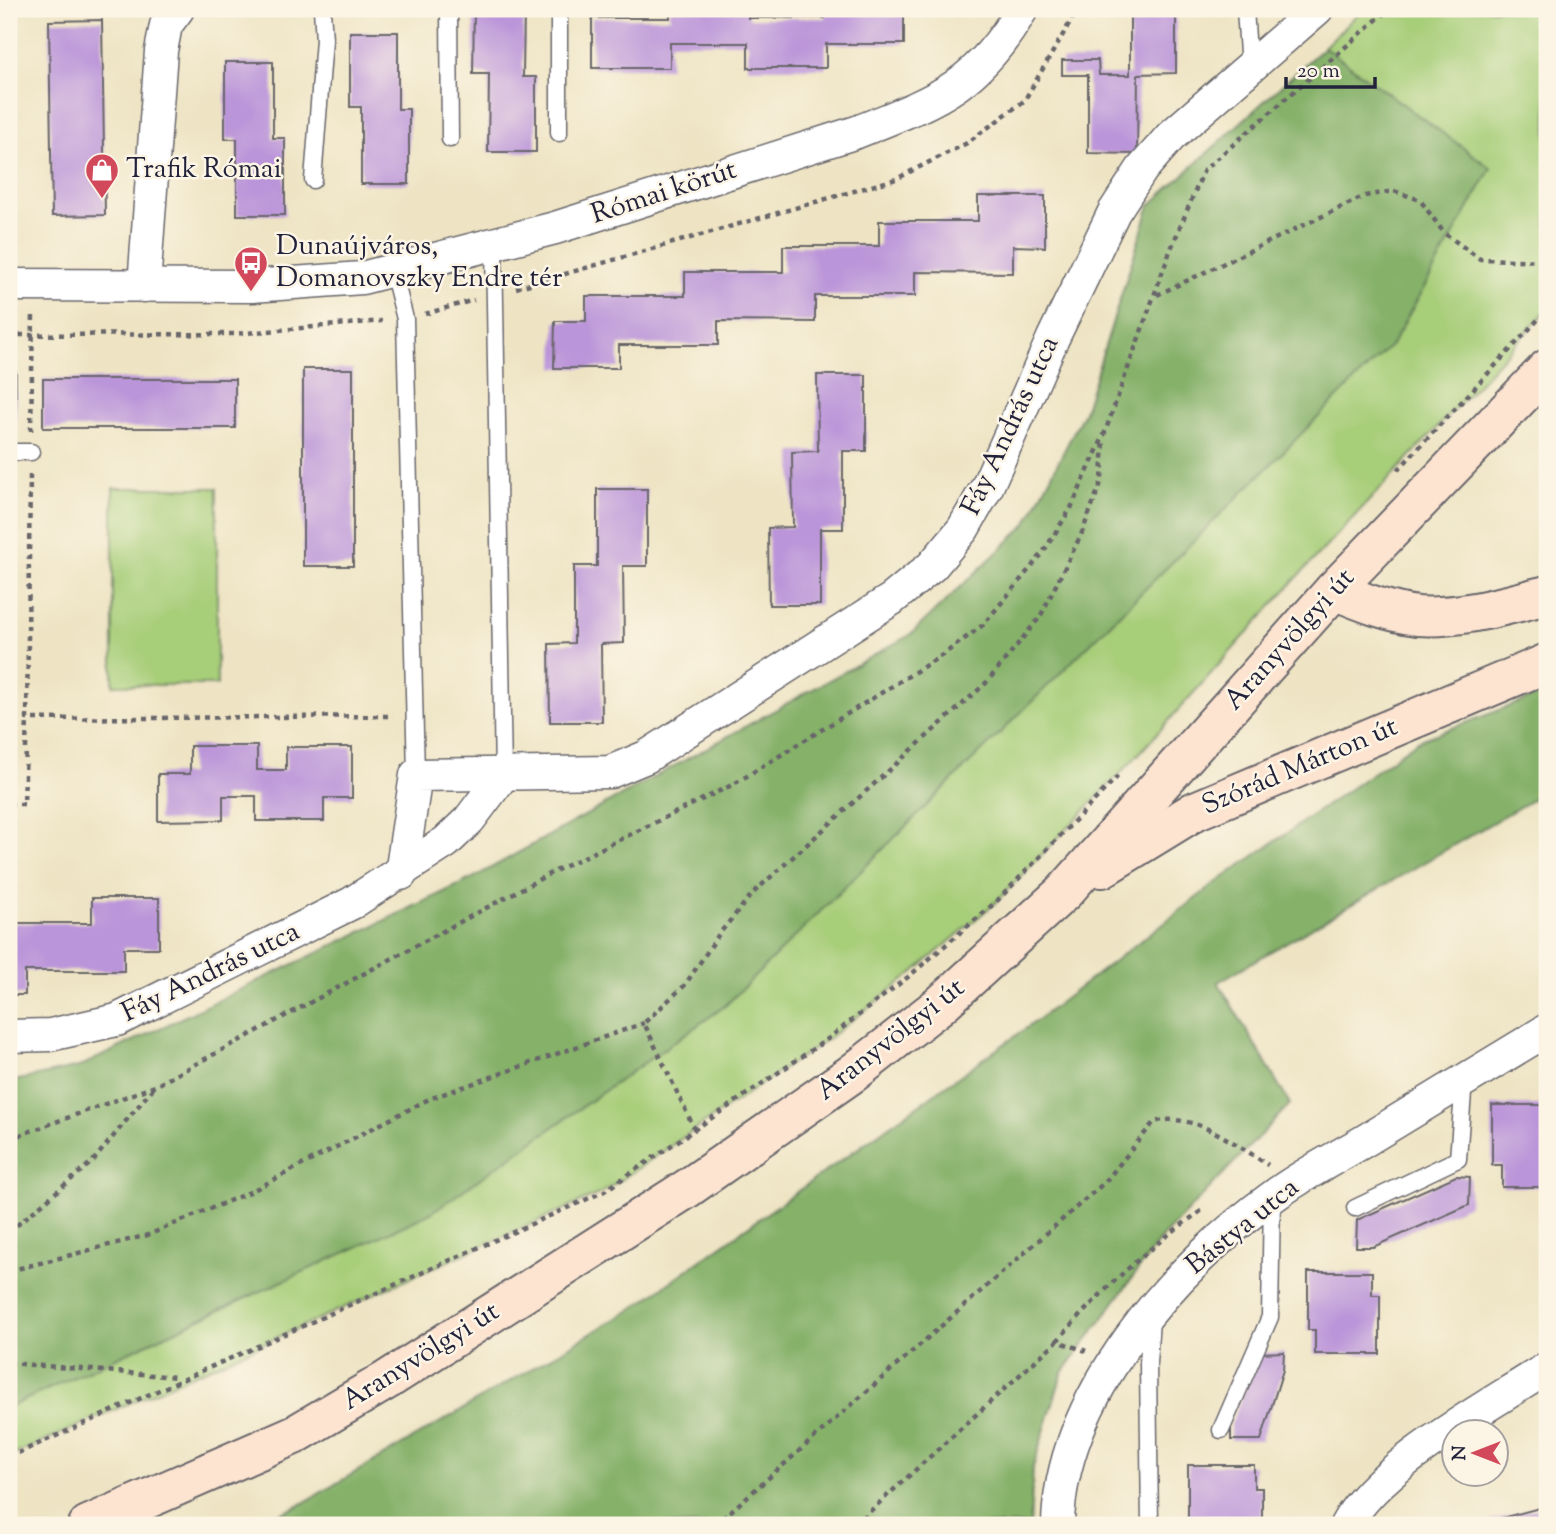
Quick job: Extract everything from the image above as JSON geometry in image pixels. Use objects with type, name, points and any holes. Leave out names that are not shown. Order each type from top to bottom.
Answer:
[{"type":"street","points":[[144,286],[161,51],[166,25],[178,9]]},
{"type":"street","name":"Római körút","points":[[21,285],[295,285],[362,278],[494,245],[857,132],[915,109],[949,93],[974,72],[1004,40],[1022,9]]},
{"type":"street","name":"Fáy András utca","points":[[416,775],[610,772],[646,757],[892,599],[932,566],[963,529],[988,487],[1053,338],[1114,212],[1142,169],[1171,136],[1317,9]]},
{"type":"street","name":"Aranyvölgyi út","points":[[88,1525],[296,1434],[387,1380],[688,1188],[853,1073],[940,1006],[1064,892],[1335,590],[1547,369]]},
{"type":"street","points":[[1335,590],[1366,603],[1418,616],[1479,611],[1547,594]]},
{"type":"street","name":"Szórád Márton út","points":[[1064,892],[1195,811],[1547,663]]},
{"type":"street","points":[[401,874],[416,775]]},
{"type":"street","name":"Fáy András utca","points":[[14,1036],[50,1035],[117,1020],[352,903],[401,874],[446,842],[470,820],[503,775]]},
{"type":"street","name":"Bástya utca","points":[[1058,1525],[1069,1461],[1086,1414],[1114,1362],[1152,1311],[1271,1182],[1464,1080],[1547,1030]]},
{"type":"street","points":[[1346,1525],[1375,1487],[1418,1453],[1547,1368]]},
{"type":"lane","points":[[313,180],[324,40],[322,9]]},
{"type":"lane","points":[[449,9],[450,139]]},
{"type":"lane","points":[[559,9],[559,133]]},
{"type":"lane","points":[[1245,9],[1249,68]]},
{"type":"lane","points":[[494,245],[503,775]]},
{"type":"lane","points":[[393,271],[405,319],[416,775]]},
{"type":"lane","points":[[9,452],[31,452]]},
{"type":"lane","points":[[1355,1208],[1458,1158],[1464,1080]]},
{"type":"lane","points":[[1221,1430],[1270,1317],[1271,1182]]},
{"type":"lane","points":[[1150,1525],[1148,1363],[1152,1311]]},
{"type":"path","points":[[9,335],[234,334],[405,319],[896,178],[967,143],[1024,101],[1078,9]]},
{"type":"path","points":[[1156,295],[1365,197],[1394,191],[1420,200],[1444,233],[1480,259],[1547,261]]},
{"type":"path","points":[[9,804],[24,804],[27,719],[32,335],[21,285]]},
{"type":"path","points":[[1397,472],[1547,310]]},
{"type":"path","points":[[9,1271],[148,1234],[250,1192],[429,1099],[644,1023],[685,985],[719,933],[752,893],[986,683],[1040,617],[1081,535],[1102,480],[1104,435]]},
{"type":"path","points":[[27,719],[413,716]]},
{"type":"path","points":[[9,1457],[603,1192],[829,1038],[908,977],[996,902],[1128,766]]},
{"type":"path","points":[[644,1023],[695,1130]]},
{"type":"path","points":[[9,1232],[93,1161],[155,1086]]},
{"type":"path","points":[[715,1525],[1105,1182],[1154,1122],[1163,1119],[1195,1125],[1228,1139],[1271,1182]]},
{"type":"path","points":[[855,1525],[1057,1341],[1114,1362]]},
{"type":"path","points":[[9,1363],[176,1377]]},
{"type":"green space","points":[[1363,9],[1547,9],[1547,310],[1293,582],[1137,756],[996,902],[908,977],[829,1038],[603,1192],[9,1457],[9,1407],[431,1213],[1490,168],[1324,47]]},
{"type":"green space","points":[[1324,47],[1491,168],[1393,343],[725,1006],[431,1213],[9,1407],[9,1082],[79,1067],[471,879],[910,635],[1026,525],[1084,412],[1150,205]]},
{"type":"green space","points":[[113,488],[217,488],[217,685],[113,685]]},
{"type":"green space","points":[[1547,692],[1547,791],[1218,982],[1290,1104],[1160,1240],[1062,1374],[1033,1467],[1030,1525],[255,1525],[298,1506],[631,1310],[1028,1027],[1217,882],[1418,741]]},
{"type":"building","points":[[474,9],[524,9],[523,77],[536,77],[536,152],[488,152],[489,74],[473,74]]},
{"type":"building","points":[[670,9],[748,9],[748,18],[825,18],[825,9],[904,9],[904,44],[826,44],[826,68],[748,68],[748,43],[670,43],[670,68],[592,68],[592,18],[670,18]]},
{"type":"building","points":[[1130,9],[1176,9],[1176,73],[1138,74],[1137,154],[1088,153],[1088,75],[1062,75],[1062,60],[1098,60],[1099,75],[1130,75]]},
{"type":"building","points":[[102,20],[105,215],[52,216],[49,21]]},
{"type":"building","points":[[350,32],[398,32],[398,109],[409,109],[409,184],[361,184],[361,107],[350,107]]},
{"type":"building","points":[[225,62],[273,62],[273,138],[285,138],[285,215],[237,215],[237,139],[225,139]]},
{"type":"building","points":[[978,196],[1045,196],[1045,247],[1013,246],[1013,273],[915,272],[915,296],[815,296],[815,322],[718,321],[718,345],[619,345],[619,368],[554,368],[555,321],[586,321],[586,296],[685,296],[685,272],[783,272],[783,246],[879,246],[879,221],[978,221]]},
{"type":"building","points":[[303,369],[353,369],[353,566],[303,566]]},
{"type":"building","points":[[9,371],[16,371],[16,420],[9,420]]},
{"type":"building","points":[[817,375],[866,375],[866,451],[843,451],[843,529],[820,529],[820,605],[769,605],[768,528],[793,527],[792,452],[818,451]]},
{"type":"building","points":[[43,379],[235,379],[235,428],[43,428]]},
{"type":"building","points":[[597,489],[647,489],[647,566],[623,566],[624,643],[601,644],[602,722],[550,722],[549,644],[574,643],[574,566],[597,566]]},
{"type":"building","points":[[190,746],[257,746],[257,770],[286,770],[286,747],[352,747],[352,798],[324,798],[324,821],[256,821],[256,796],[223,796],[223,820],[158,821],[158,774],[190,774]]},
{"type":"building","points":[[92,898],[159,898],[159,948],[124,948],[124,971],[25,971],[25,995],[9,995],[9,923],[92,923]]},
{"type":"building","points":[[1492,1105],[1547,1105],[1547,1187],[1502,1187],[1502,1165],[1492,1165]]},
{"type":"building","points":[[1456,1176],[1470,1177],[1469,1205],[1373,1247],[1356,1247],[1357,1220]]},
{"type":"building","points":[[1308,1272],[1372,1272],[1372,1295],[1380,1295],[1380,1354],[1315,1354],[1315,1330],[1308,1330]]},
{"type":"building","points":[[1284,1352],[1283,1370],[1261,1440],[1231,1440],[1231,1424],[1259,1353]]},
{"type":"building","points":[[1188,1465],[1254,1465],[1254,1488],[1262,1488],[1262,1525],[1195,1525],[1195,1522],[1188,1522]]},
{"type":"building","points":[[1547,1506],[1547,1525],[1479,1525],[1479,1524]]},
{"type":"place","name":"Trafik Római","points":[[102,200]]},
{"type":"place","name":"Dunaújváros, Domanovszky Endre tér","points":[[251,293]]}]
